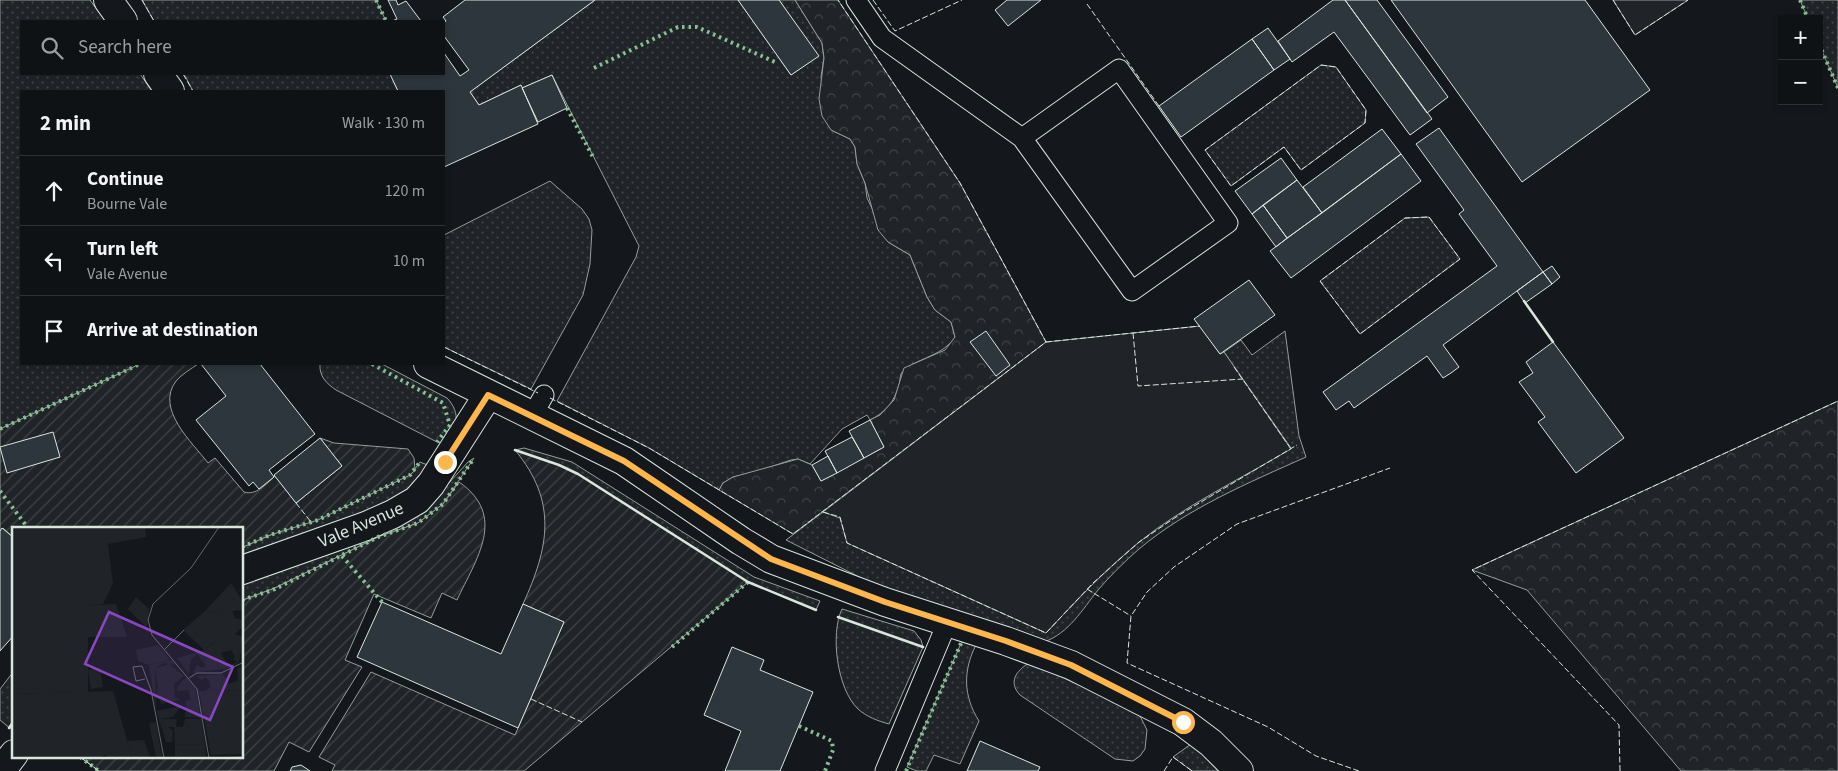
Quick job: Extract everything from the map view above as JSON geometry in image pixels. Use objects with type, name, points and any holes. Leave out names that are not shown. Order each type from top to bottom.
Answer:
[{"type":"street","points":[[108,0],[122,20]]},
{"type":"street","points":[[159,75],[169,90]]},
{"type":"street","points":[[430,365],[488,395],[538,406],[771,559],[885,602],[1006,641],[1071,665],[1183,722],[1211,743],[1239,771]]},
{"type":"street","name":"Vale Avenue","points":[[244,569],[366,526],[394,514],[417,500],[431,484],[488,395]]},
{"type":"street","points":[[1,771],[12,757]]},
{"type":"lane","points":[[856,0],[882,38],[1022,138],[1132,291],[1228,222],[1118,69],[1022,138]]},
{"type":"lane","points":[[885,771],[947,623]]},
{"type":"green space","points":[[0,0],[90,0],[104,20],[20,20],[20,75],[141,75],[151,90],[20,90],[20,365],[138,365],[0,429]]},
{"type":"green space","points":[[142,0],[376,0],[386,20],[153,20]]},
{"type":"green space","points":[[595,0],[738,0],[791,75],[818,56],[779,0],[795,0],[822,43],[824,58],[821,77],[831,130],[850,139],[855,147],[857,164],[865,183],[867,198],[888,242],[910,255],[927,297],[935,310],[951,322],[955,337],[942,350],[905,369],[901,374],[895,397],[881,414],[870,420],[867,415],[842,429],[810,464],[798,459],[791,460],[752,473],[733,477],[723,483],[719,490],[649,448],[557,401],[636,257],[639,246],[552,75],[522,88],[521,85],[479,105],[470,92]]},
{"type":"green space","points":[[795,0],[838,0],[960,183],[1046,342],[793,534],[719,490],[723,483],[733,477],[798,459],[812,465],[821,481],[884,447],[870,420],[880,415],[894,400],[904,368],[945,350],[955,337],[951,322],[935,310],[927,297],[910,255],[888,242],[878,230],[865,183],[857,164],[855,147],[850,139],[831,130],[822,116],[819,99],[824,58],[822,43]]},
{"type":"green space","points":[[1613,0],[1688,0],[1635,35]]},
{"type":"green space","points":[[1800,0],[1838,0],[1838,88],[1823,53],[1823,15],[1806,15]]},
{"type":"green space","points":[[1321,65],[1336,67],[1366,110],[1365,123],[1301,170],[1284,147],[1231,186],[1205,150]]},
{"type":"green space","points":[[185,75],[390,75],[398,90],[192,90]]},
{"type":"green space","points":[[550,181],[582,209],[589,219],[592,230],[590,264],[583,295],[531,389],[445,347],[445,234]]},
{"type":"green space","points":[[1429,217],[1460,259],[1360,334],[1320,281],[1405,218]]},
{"type":"green space","points":[[1200,326],[1220,354],[1224,352],[1291,449],[1193,505],[1155,530],[1102,575],[1046,633],[847,543],[840,518],[823,512],[1046,342]]},
{"type":"green space","points":[[1285,331],[1299,436],[1306,457],[1219,497],[1158,534],[1113,574],[1068,627],[1044,642],[891,593],[786,540],[823,512],[840,517],[1046,633],[1102,575],[1155,530],[1193,505],[1291,448],[1224,352],[1241,340],[1252,355]]},
{"type":"green space","points":[[138,365],[197,365],[176,381],[171,392],[170,403],[173,414],[185,435],[208,463],[215,458],[244,492],[257,491],[275,476],[296,503],[342,466],[320,438],[334,443],[408,449],[414,458],[415,470],[410,475],[318,520],[270,535],[244,547],[244,527],[12,527],[12,536],[3,528],[0,531],[0,429]]},
{"type":"green space","points":[[320,365],[384,365],[447,398],[452,404],[456,415],[455,427],[448,444],[437,442],[336,390],[324,379]]},
{"type":"green space","points":[[1838,401],[1838,771],[1681,771],[1527,590],[1472,570]]},
{"type":"green space","points":[[524,448],[572,462],[754,577],[820,601],[816,610],[748,582],[578,474],[515,450]]},
{"type":"green space","points":[[515,450],[559,465],[578,474],[748,582],[524,771],[332,771],[335,765],[319,757],[371,672],[515,735],[564,622],[523,604],[539,563],[545,525],[538,488],[529,469]]},
{"type":"green space","points":[[474,458],[443,504],[418,523],[378,537],[275,588],[244,600],[244,582],[427,507],[468,462]]},
{"type":"green space","points":[[420,462],[430,466],[405,496],[303,538],[267,546],[244,556],[244,547],[410,475]]},
{"type":"green space","points":[[459,482],[474,495],[482,509],[485,523],[484,538],[479,554],[457,600],[442,593],[431,618],[374,594],[345,660],[362,667],[309,752],[289,742],[274,771],[99,771],[81,758],[244,758],[244,600],[275,588],[378,537],[418,523],[443,504]]},
{"type":"green space","points":[[842,609],[914,631],[921,640],[923,647],[889,724],[861,712],[851,700],[845,688],[836,646],[836,632]]},
{"type":"green space","points":[[962,641],[976,645],[969,664],[967,683],[970,702],[979,721],[960,764],[934,755],[926,771],[917,771],[907,767]]},
{"type":"green space","points":[[1029,663],[1100,694],[1140,716],[1147,730],[1145,749],[1140,756],[1133,761],[1115,759],[1020,695],[1016,690],[1015,677]]},
{"type":"green space","points":[[12,674],[12,730],[0,720],[0,689]]},
{"type":"green space","points":[[1191,744],[1225,771],[1192,771],[1173,757]]},
{"type":"building","points":[[388,0],[396,0],[398,5],[406,1],[420,20],[394,20],[397,19]]},
{"type":"building","points":[[465,0],[595,0],[470,92],[479,105],[521,85],[538,124],[445,167],[445,90],[398,90],[390,75],[445,75],[445,54],[460,76],[469,70],[445,37],[446,21],[443,17]]},
{"type":"building","points":[[738,0],[779,0],[819,56],[791,75]]},
{"type":"building","points":[[1007,0],[1041,0],[1008,26],[995,10]]},
{"type":"building","points":[[1333,0],[1345,0],[1432,119],[1410,135],[1334,32],[1292,62],[1278,41]]},
{"type":"building","points":[[1345,0],[1377,0],[1448,97],[1427,113]]},
{"type":"building","points":[[1391,0],[1585,0],[1650,90],[1522,182]]},
{"type":"building","points":[[1268,28],[1290,59],[1274,70],[1252,39]]},
{"type":"building","points":[[1252,39],[1274,70],[1181,137],[1159,106]]},
{"type":"building","points":[[552,75],[567,108],[538,122],[522,88]]},
{"type":"building","points":[[1439,128],[1543,272],[1443,345],[1459,367],[1451,373],[1443,378],[1427,356],[1354,408],[1349,401],[1336,410],[1323,392],[1497,266],[1459,214],[1464,210],[1416,144]]},
{"type":"building","points":[[1382,129],[1401,154],[1322,213],[1303,187]]},
{"type":"building","points":[[1401,154],[1421,181],[1291,278],[1270,251]]},
{"type":"building","points":[[1281,158],[1297,180],[1252,214],[1235,191]]},
{"type":"building","points":[[1297,180],[1322,213],[1287,238],[1263,205]]},
{"type":"building","points":[[1263,205],[1287,238],[1276,247],[1252,214]]},
{"type":"building","points":[[1552,266],[1560,277],[1552,284],[1543,272]]},
{"type":"building","points":[[1543,272],[1552,284],[1525,303],[1517,291]]},
{"type":"building","points":[[1249,280],[1275,315],[1220,354],[1194,319]]},
{"type":"building","points":[[986,331],[1010,365],[996,376],[970,342]]},
{"type":"building","points":[[1553,342],[1624,438],[1576,473],[1538,422],[1545,417],[1519,382],[1533,373],[1526,362]]},
{"type":"building","points":[[202,365],[261,365],[315,434],[269,470],[274,477],[259,489],[253,482],[249,486],[196,420],[226,396]]},
{"type":"building","points":[[870,420],[884,447],[864,458],[849,431]]},
{"type":"building","points":[[53,432],[60,457],[7,473],[0,447]]},
{"type":"building","points":[[852,437],[864,458],[837,473],[825,451]]},
{"type":"building","points":[[320,438],[342,466],[296,503],[274,475]]},
{"type":"building","points":[[828,456],[837,473],[821,481],[812,465]]},
{"type":"building","points":[[2,528],[12,536],[12,637],[0,651],[0,531]]},
{"type":"building","points":[[382,602],[501,654],[523,604],[564,622],[518,728],[357,657]]},
{"type":"building","points":[[732,647],[764,660],[760,670],[813,692],[780,771],[725,771],[741,731],[704,715]]},
{"type":"building","points":[[980,741],[1040,767],[1038,771],[967,771]]},
{"type":"building","points":[[301,765],[310,771],[290,771],[292,767]]},
{"type":"hedge","points":[[376,0],[386,20]]},
{"type":"hedge","points":[[1800,0],[1806,15]]},
{"type":"hedge","points":[[594,68],[678,27],[697,27],[775,62]]},
{"type":"hedge","points":[[1823,53],[1838,88]]},
{"type":"hedge","points":[[567,108],[594,159]]},
{"type":"hedge","points":[[0,429],[138,365]]},
{"type":"hedge","points":[[374,365],[443,403],[450,425],[437,442]]},
{"type":"hedge","points":[[244,599],[275,589],[378,537],[418,523],[443,504],[474,458]]},
{"type":"hedge","points":[[244,546],[270,535],[318,520],[410,475],[420,462]]},
{"type":"hedge","points":[[0,491],[27,527]]},
{"type":"hedge","points":[[342,556],[382,602]]},
{"type":"hedge","points":[[672,647],[748,582]]},
{"type":"hedge","points":[[906,771],[962,641]]},
{"type":"hedge","points":[[799,726],[832,741],[833,750],[825,771]]},
{"type":"hedge","points":[[81,758],[99,771]]},
{"type":"fence","points":[[142,0],[153,20]]},
{"type":"fence","points":[[550,398],[649,448],[793,534],[1046,342],[960,183],[838,0]]},
{"type":"fence","points":[[873,0],[895,31],[962,0]]},
{"type":"fence","points":[[1613,0],[1635,35],[1688,0]]},
{"type":"fence","points":[[1087,4],[1159,106]]},
{"type":"fence","points":[[1321,65],[1336,67],[1366,110],[1365,123],[1301,170],[1284,147],[1231,186],[1205,150],[1321,65]]},
{"type":"fence","points":[[184,75],[192,90]]},
{"type":"fence","points":[[1429,217],[1460,259],[1360,334],[1320,281],[1405,218],[1429,217]]},
{"type":"fence","points":[[1046,342],[1200,326]]},
{"type":"fence","points":[[1133,333],[1138,386],[1243,379]]},
{"type":"fence","points":[[445,347],[538,393]]},
{"type":"fence","points":[[1234,367],[1291,449]]},
{"type":"fence","points":[[1620,771],[1619,725],[1472,570],[1838,401]]},
{"type":"fence","points":[[823,512],[840,517],[847,543],[1046,633],[1093,583],[1139,542],[1179,515],[1297,445]]},
{"type":"fence","points":[[1359,771],[1316,756],[1268,727],[1127,663],[1131,616],[1147,592],[1174,567],[1237,524],[1390,468]]},
{"type":"fence","points":[[296,503],[311,522]]},
{"type":"fence","points":[[1087,589],[1131,616]]},
{"type":"fence","points":[[531,699],[582,722]]},
{"type":"fence","points":[[1164,771],[1173,757],[1192,771]]},
{"type":"fence","points":[[81,758],[99,771]]},
{"type":"wall","points":[[1524,301],[1553,342]]},
{"type":"wall","points":[[515,450],[559,465],[578,474],[748,582],[816,610]]},
{"type":"wall","points":[[838,617],[923,647]]},
{"type":"wall","points":[[9,728],[12,724]]},
{"type":"route","points":[[445,462],[488,395],[624,461],[741,541],[771,559],[885,602],[1006,641],[1071,665],[1183,722]]}]
